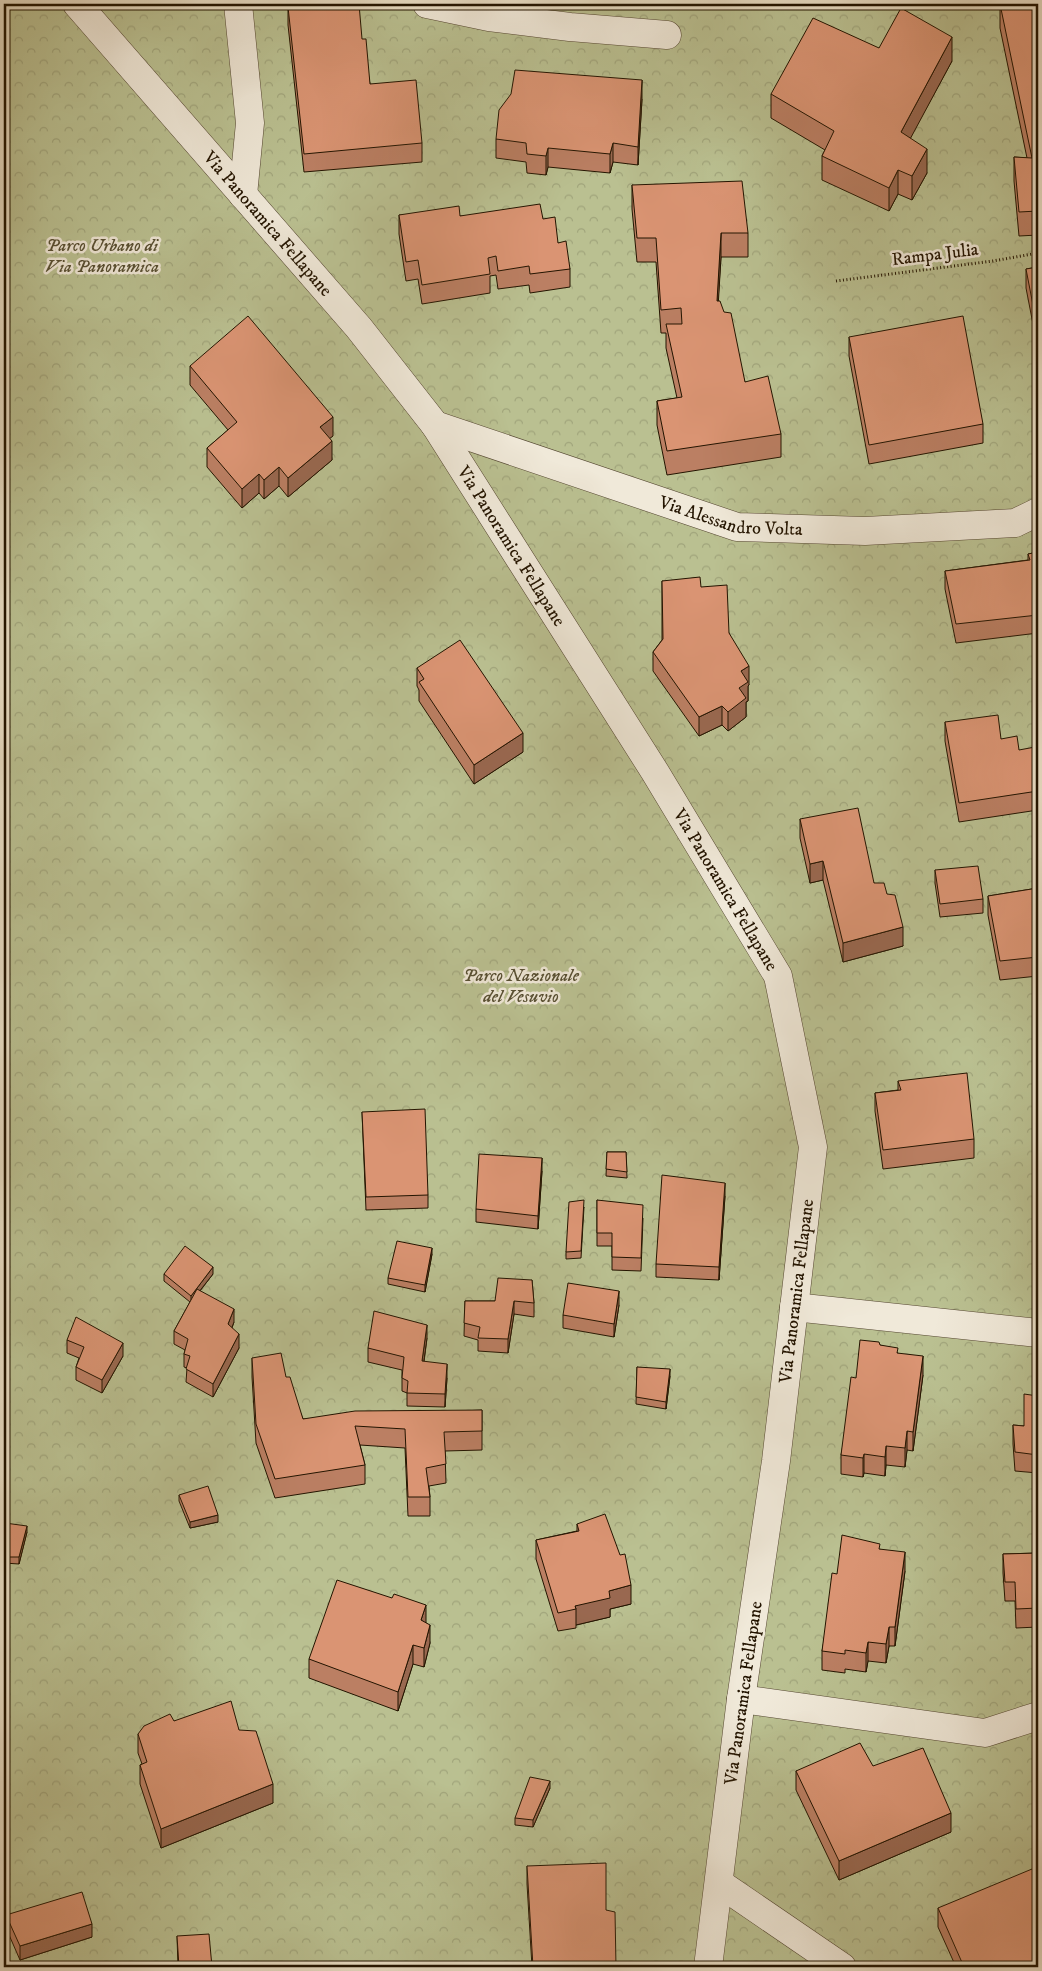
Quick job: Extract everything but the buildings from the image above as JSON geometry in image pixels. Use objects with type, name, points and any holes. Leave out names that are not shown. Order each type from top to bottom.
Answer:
[{"type":"street","name":"Via Panoramica Fellapane","points":[[77,4],[359,328],[435,425],[655,772],[778,976],[813,1147],[776,1461],[741,1699],[708,1967]]},
{"type":"street","points":[[238,4],[250,123],[243,195]]},
{"type":"street","points":[[427,4],[489,17],[570,27],[666,35]]},
{"type":"street","name":"Via Alessandro Volta","points":[[435,425],[737,527],[865,531],[1015,523],[1038,512]]},
{"type":"street","points":[[794,1306],[1038,1333]]},
{"type":"street","points":[[741,1699],[984,1733],[1038,1716]]},
{"type":"street","points":[[719,1882],[842,1967]]},
{"type":"path","name":"Rampa Julia","points":[[836,281],[993,261],[1038,253]]},
{"type":"green space","name":"Parco Nazionale del Vesuvio","points":[[4,4],[1038,4],[1038,1967],[4,1967]]},
{"type":"park label","name":"Parco Urbano di Via Panoramica","points":[[102,255]]}]
